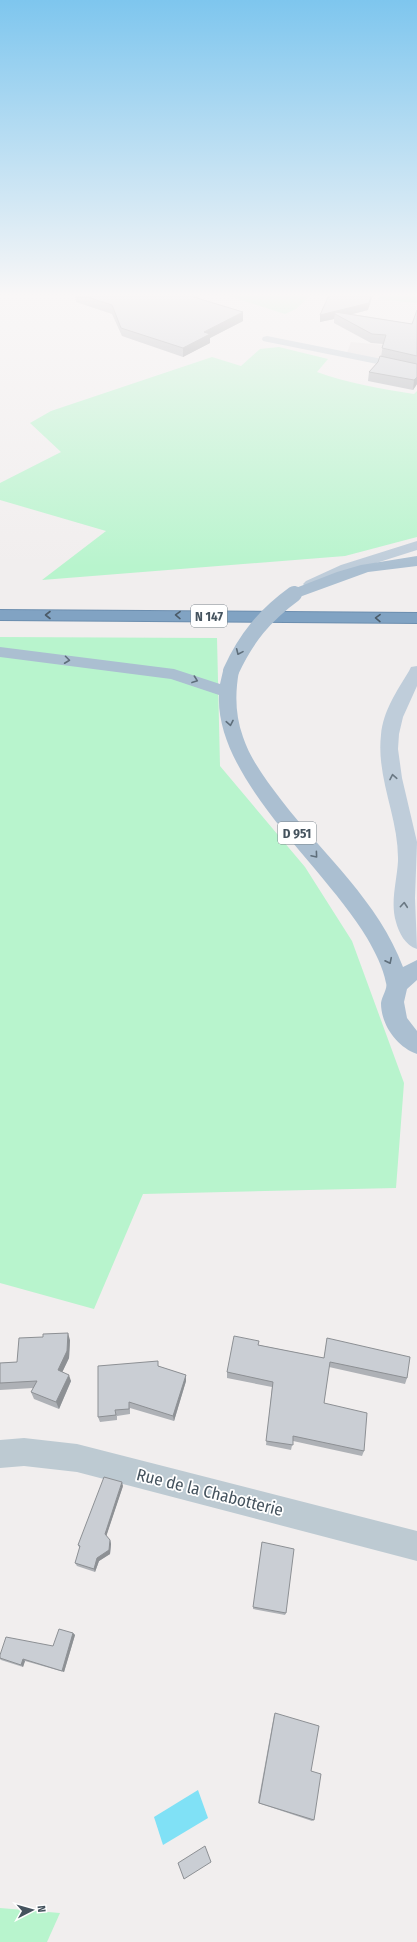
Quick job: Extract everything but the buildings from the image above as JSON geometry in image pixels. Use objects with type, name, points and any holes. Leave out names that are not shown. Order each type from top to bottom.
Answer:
[{"type":"highway","name":"N 147","points":[[0,615],[417,618]]},
{"type":"highway","name":"N 147","points":[[0,628],[417,632]]},
{"type":"main road","name":"D 951","points":[[398,984],[395,972],[386,954],[357,907],[274,805],[246,765],[231,728],[227,692],[231,670],[242,646],[258,623],[275,607],[304,587],[346,568],[417,545]]},
{"type":"main road","points":[[294,594],[366,568],[417,561]]},
{"type":"main road","points":[[0,652],[161,671],[188,678],[227,692]]},
{"type":"main road","points":[[417,671],[398,703],[392,720],[390,755],[393,778],[408,836],[408,876],[404,910],[406,923],[417,941]]},
{"type":"main road","points":[[398,703],[417,700]]},
{"type":"main road","points":[[416,1047],[400,1029],[393,1014],[392,998],[398,984],[407,975],[417,969]]},
{"type":"street","name":"Rue de la Chabotterie","points":[[0,1454],[24,1452],[77,1458],[417,1546]]},
{"type":"green space","points":[[127,386],[369,386],[414,394],[417,391],[417,537],[345,556],[42,580],[106,531],[0,500],[0,483],[61,452],[30,423],[51,411]]},
{"type":"green space","points":[[0,637],[217,638],[220,766],[305,867],[352,941],[404,1083],[396,1188],[143,1194],[94,1309],[0,1283]]},
{"type":"green space","points":[[0,1908],[60,1913],[47,1942],[0,1942]]},
{"type":"water","points":[[198,1790],[208,1818],[163,1845],[154,1817]]}]
